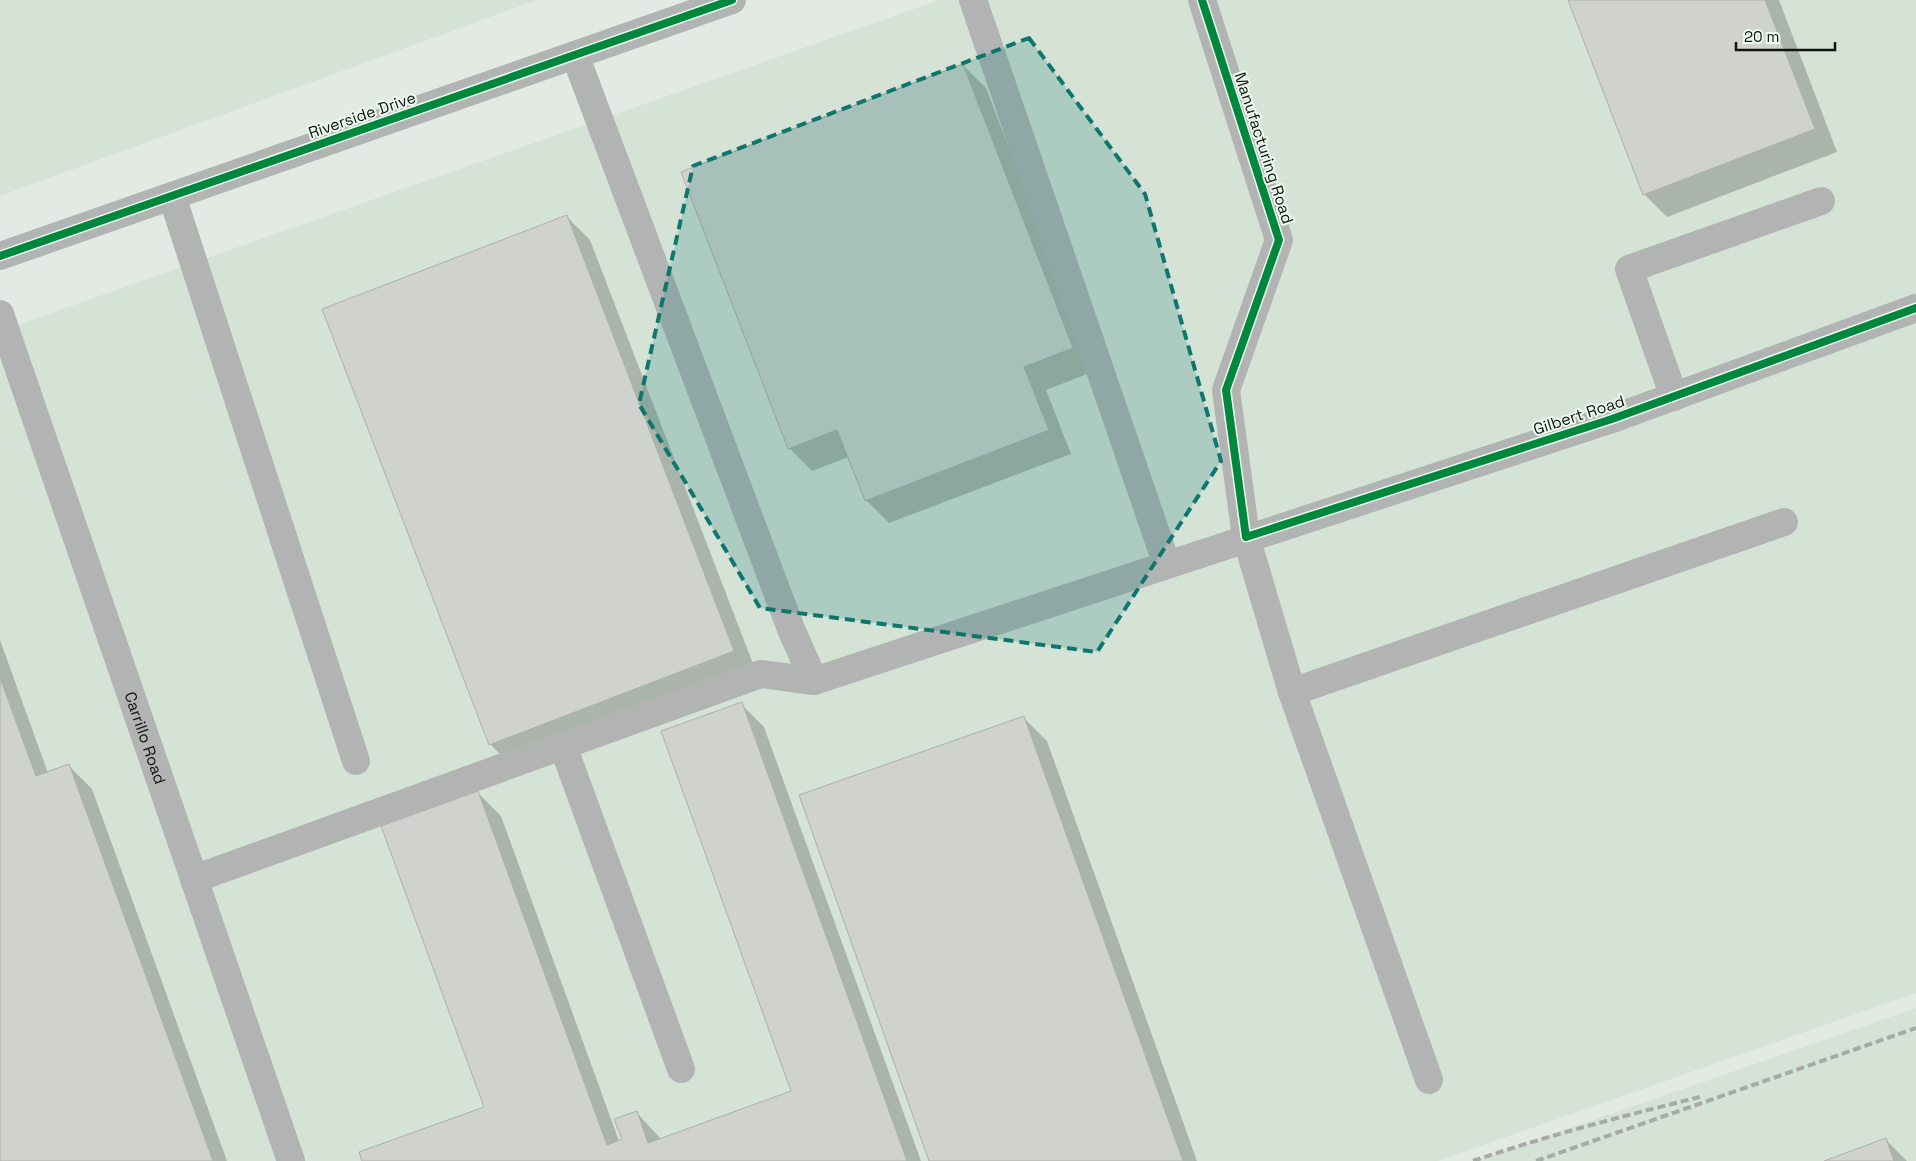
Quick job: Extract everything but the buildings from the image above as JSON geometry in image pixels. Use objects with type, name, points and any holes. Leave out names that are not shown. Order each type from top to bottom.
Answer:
[{"type":"street","name":"Riverside Drive","points":[[0,256],[732,0]]},
{"type":"street","points":[[973,0],[1167,565]]},
{"type":"street","name":"Manufacturing Road","points":[[1202,0],[1279,240],[1226,390],[1246,538],[1292,692],[1429,1080]]},
{"type":"street","points":[[575,54],[791,629],[814,681]]},
{"type":"street","points":[[172,196],[356,761]]},
{"type":"street","points":[[1674,396],[1629,269],[1821,201]]},
{"type":"street","name":"Gilbert Road","points":[[814,681],[1612,419],[1916,308]]},
{"type":"street","name":"Carrillo Road","points":[[0,314],[291,1161]]},
{"type":"street","points":[[1292,692],[1784,522]]},
{"type":"street","points":[[194,879],[761,674],[814,681]]},
{"type":"street","points":[[563,746],[681,1069]]},
{"type":"highlighted area","points":[[1029,38],[1145,194],[1221,461],[1097,652],[760,608],[639,404],[693,166]]},
{"type":"shaded area","points":[[0,0],[537,0],[0,196]]},
{"type":"shaded area","points":[[939,0],[1916,0],[1916,993],[1438,1161],[0,1161],[0,331]]},
{"type":"shaded area","points":[[1916,1008],[1916,1161],[1475,1161]]},
{"type":"railway","points":[[1536,1161],[1916,1028]]},
{"type":"railway","points":[[1473,1161],[1559,1134],[1704,1096]]},
{"type":"cycle path","points":[[0,256],[732,0]]},
{"type":"cycle path","points":[[1202,0],[1279,240],[1226,390],[1246,537],[1612,419],[1916,308]]}]
